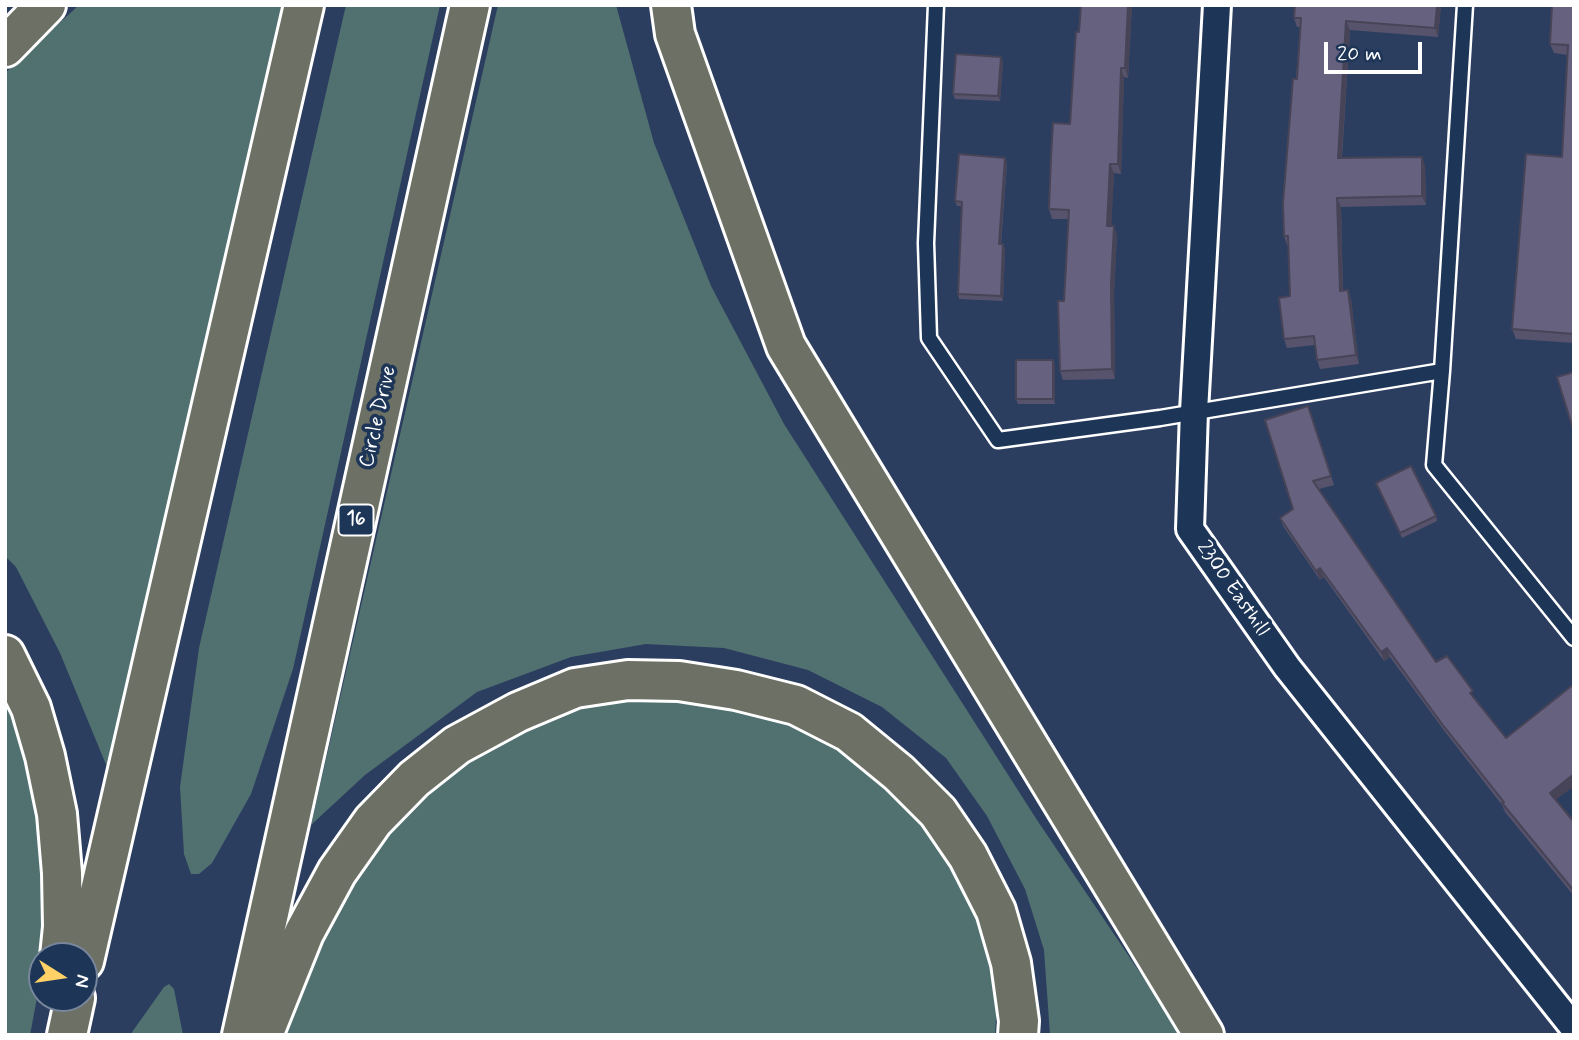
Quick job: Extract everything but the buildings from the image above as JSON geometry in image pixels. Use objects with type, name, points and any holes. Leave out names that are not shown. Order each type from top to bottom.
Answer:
[{"type":"highway","points":[[5,47],[46,5]]},
{"type":"highway","points":[[88,942],[304,5]]},
{"type":"highway","name":"Circle Drive","points":[[242,1035],[470,5]]},
{"type":"highway","points":[[671,5],[675,34],[786,346],[1204,1035]]},
{"type":"highway","points":[[5,655],[31,708],[45,756],[57,814],[62,873],[61,942]]},
{"type":"highway","points":[[263,1035],[304,933],[337,872],[373,821],[414,779],[457,745],[518,712],[575,688],[628,680],[679,681],[736,690],[796,705],[849,732],[899,773],[938,812],[961,845],[996,911],[1011,963],[1019,1021],[1018,1035]]},
{"type":"highway","points":[[51,1035],[53,1012]]},
{"type":"highway","points":[[67,1035],[72,1012]]},
{"type":"street","name":"2300 Easthill","points":[[1217,5],[1190,529],[1287,667],[1574,1028]]},
{"type":"lane","points":[[936,5],[926,243],[929,338],[998,440],[1160,418],[1443,371]]},
{"type":"lane","points":[[1465,5],[1443,371],[1434,465],[1574,638]]},
{"type":"green space","points":[[79,5],[282,5],[107,767],[60,653],[16,567],[5,556],[5,73]]},
{"type":"green space","points":[[346,5],[440,5],[293,669],[251,794],[212,863],[199,874],[191,874],[184,854],[180,787],[199,648]]},
{"type":"green space","points":[[498,5],[616,5],[654,143],[711,286],[784,424],[1037,820],[1182,1035],[1050,1035],[1044,950],[1025,889],[987,816],[946,758],[882,707],[808,670],[724,648],[646,644],[571,657],[477,692],[365,775],[311,825]]},
{"type":"green space","points":[[5,675],[55,862],[45,942],[28,942],[28,1012],[34,1012],[30,1035],[5,1035]]},
{"type":"green space","points":[[646,691],[709,696],[840,738],[934,826],[990,938],[997,1002],[995,1035],[282,1035],[331,905],[395,817],[460,763],[573,703]]},
{"type":"green space","points":[[169,984],[174,989],[183,1035],[130,1035],[164,987]]}]
